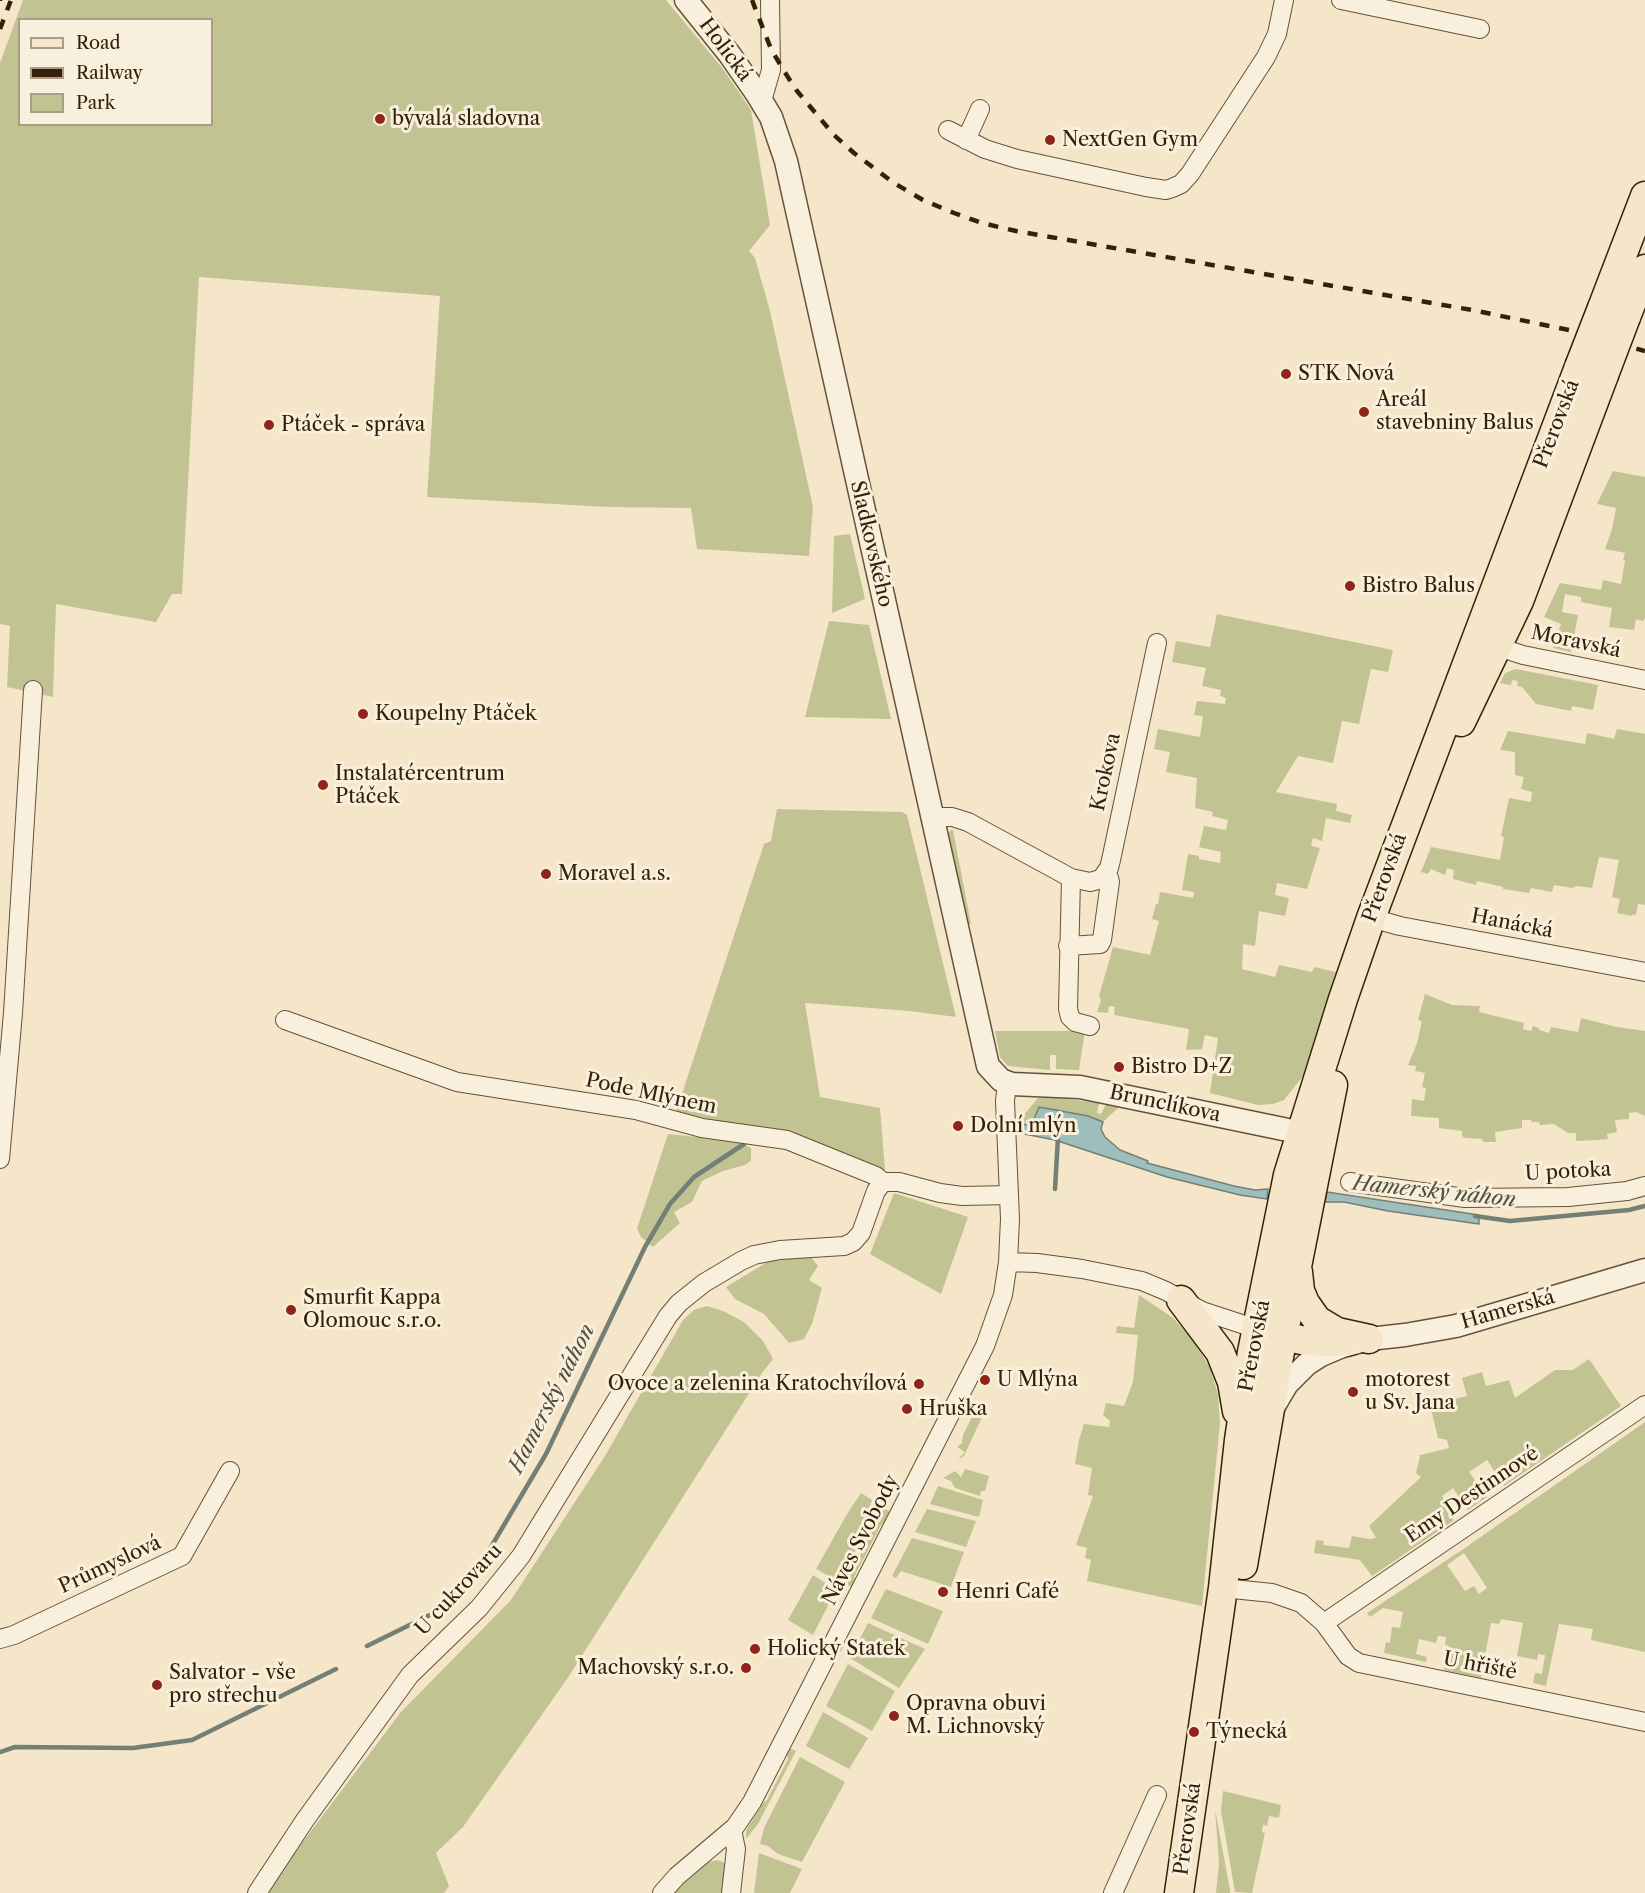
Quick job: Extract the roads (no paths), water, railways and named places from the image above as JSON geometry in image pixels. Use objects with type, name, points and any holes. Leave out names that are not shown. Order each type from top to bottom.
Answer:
[{"type":"main road","name":"Přerovská","points":[[1179,1893],[1231,1588],[1267,1421],[1270,1332],[1288,1175],[1311,1135],[1338,1065],[1377,920],[1614,313],[1645,196]]},
{"type":"main road","name":"Přerovská","points":[[1614,313],[1645,268]]},
{"type":"main road","name":"Přerovská","points":[[1377,920],[1449,748],[1518,601],[1592,371]]},
{"type":"main road","name":"Přerovská","points":[[1197,1893],[1231,1588],[1239,1440],[1270,1332],[1299,1254],[1311,1135]]},
{"type":"main road","points":[[1299,1254],[1298,1281],[1305,1303],[1312,1314],[1337,1332],[1369,1339]]},
{"type":"main road","points":[[1181,1300],[1211,1339],[1226,1365],[1235,1396],[1239,1440]]},
{"type":"main road","points":[[1270,1332],[1325,1342],[1369,1339]]},
{"type":"street","name":"Holická","points":[[686,0],[730,55],[762,101]]},
{"type":"street","points":[[762,101],[771,69],[770,0]]},
{"type":"street","points":[[948,130],[992,151],[1040,165],[1146,187],[1166,190],[1172,188],[1181,184],[1190,174],[1266,57],[1277,34],[1284,0]]},
{"type":"street","points":[[1341,0],[1480,30]]},
{"type":"street","name":"Sladkovského","points":[[762,101],[778,135],[786,161],[988,1066],[997,1077],[1007,1083]]},
{"type":"street","points":[[966,140],[980,109]]},
{"type":"street","name":"Krokova","points":[[1068,946],[1100,944],[1102,940],[1110,882],[1106,874],[1111,860],[1157,643]]},
{"type":"street","name":"Moravská","points":[[1498,647],[1523,655],[1645,680]]},
{"type":"street","points":[[0,1158],[12,1025],[33,690]]},
{"type":"street","points":[[933,817],[952,817],[968,822],[1071,878],[1090,882],[1106,874]]},
{"type":"street","points":[[1071,878],[1067,996],[1070,1017],[1075,1022],[1090,1026]]},
{"type":"street","name":"Hanácká","points":[[1377,920],[1645,972]]},
{"type":"street","name":"Pode Mlýnem","points":[[285,1020],[457,1082],[636,1110],[702,1128],[787,1140],[876,1176],[883,1182],[899,1182],[940,1193],[962,1196],[1009,1195]]},
{"type":"street","name":"Náves Svobody","points":[[662,1893],[677,1876],[732,1830],[747,1811],[975,1366],[998,1312],[1008,1262],[1007,1083]]},
{"type":"street","name":"Brunclíkova","points":[[1007,1083],[1080,1087],[1311,1135]]},
{"type":"street","name":"U cukrovaru","points":[[257,1893],[304,1820],[410,1675],[478,1608],[521,1556],[668,1316],[679,1303],[704,1283],[741,1260],[761,1253],[849,1244],[861,1233],[876,1191],[883,1182]]},
{"type":"street","name":"U potoka","points":[[1350,1182],[1465,1198],[1568,1197],[1627,1191],[1645,1186]]},
{"type":"street","points":[[1008,1262],[1037,1263],[1126,1277],[1158,1287],[1202,1311],[1270,1332]]},
{"type":"street","name":"Hamerská","points":[[1267,1421],[1287,1383],[1307,1364],[1330,1351],[1369,1339],[1456,1326],[1645,1270]]},
{"type":"street","name":"Emy Destinnové","points":[[1324,1623],[1645,1405]]},
{"type":"street","name":"Průmyslová","points":[[0,1639],[14,1635],[182,1556],[230,1471]]},
{"type":"street","points":[[1231,1588],[1272,1593],[1301,1603],[1324,1623]]},
{"type":"street","name":"U hřiště","points":[[1324,1623],[1348,1656],[1364,1664],[1645,1722]]},
{"type":"street","points":[[1113,1893],[1157,1795]]},
{"type":"street","points":[[731,1893],[736,1849],[732,1830]]},
{"type":"water","points":[[1039,1107],[1088,1116],[1103,1122],[1101,1129],[1105,1137],[1120,1150],[1148,1161],[1147,1163],[1234,1186],[1255,1190],[1268,1189],[1267,1199],[1240,1195],[1167,1177],[1055,1140],[1019,1133],[1018,1125],[1032,1124]]},
{"type":"water","points":[[1327,1192],[1479,1215],[1479,1224],[1388,1211],[1344,1202],[1325,1202]]},
{"type":"waterway","name":"Hamerský náhon","points":[[991,1130],[997,1130]]},
{"type":"waterway","points":[[1055,1189],[1058,1137]]},
{"type":"waterway","name":"Hamerský náhon","points":[[367,1646],[446,1607],[475,1574],[546,1454],[645,1247],[670,1204],[694,1177],[744,1144]]},
{"type":"waterway","name":"Hamerský náhon","points":[[1475,1216],[1510,1221],[1629,1210],[1645,1206]]},
{"type":"waterway","name":"Hamerský náhon","points":[[0,1752],[15,1747],[133,1748],[192,1740],[336,1669]]},
{"type":"railway","points":[[0,29],[11,0]]},
{"type":"railway","points":[[752,0],[771,49],[784,71],[797,91],[834,135],[894,183],[923,200],[954,213],[1016,231],[1472,310],[1569,330],[1645,351]]},
{"type":"place","name":"bývalá sladovna","points":[[380,119]]},
{"type":"place","name":"NextGen Gym","points":[[1050,140]]},
{"type":"place","name":"STK Nová","points":[[1286,374]]},
{"type":"place","name":"Areál stavebniny Balus","points":[[1364,412]]},
{"type":"place","name":"Ptáček - správa","points":[[269,425]]},
{"type":"place","name":"Bistro Balus","points":[[1350,586]]},
{"type":"place","name":"Koupelny Ptáček","points":[[363,714]]},
{"type":"place","name":"Instalatércentrum Ptáček","points":[[323,785]]},
{"type":"place","name":"Moravel a.s.","points":[[546,874]]},
{"type":"place","name":"Bistro D+Z","points":[[1119,1067]]},
{"type":"place","name":"Dolní mlýn","points":[[958,1126]]},
{"type":"place","name":"Smurfit Kappa Olomouc s.r.o.","points":[[291,1310]]},
{"type":"place","name":"U Mlýna","points":[[985,1380]]},
{"type":"place","name":"Ovoce a zelenina Kratochvílová","points":[[919,1384]]},
{"type":"place","name":"motorest u Sv. Jana","points":[[1353,1392]]},
{"type":"place","name":"Hruška","points":[[907,1409]]},
{"type":"place","name":"Henri Café","points":[[943,1592]]},
{"type":"place","name":"Holický Statek","points":[[755,1649]]},
{"type":"place","name":"Machovský s.r.o.","points":[[746,1668]]},
{"type":"place","name":"Salvator - vše pro střechu","points":[[157,1685]]},
{"type":"place","name":"Opravna obuvi M. Lichnovský","points":[[894,1716]]},
{"type":"place","name":"Týnecká","points":[[1194,1732]]}]
